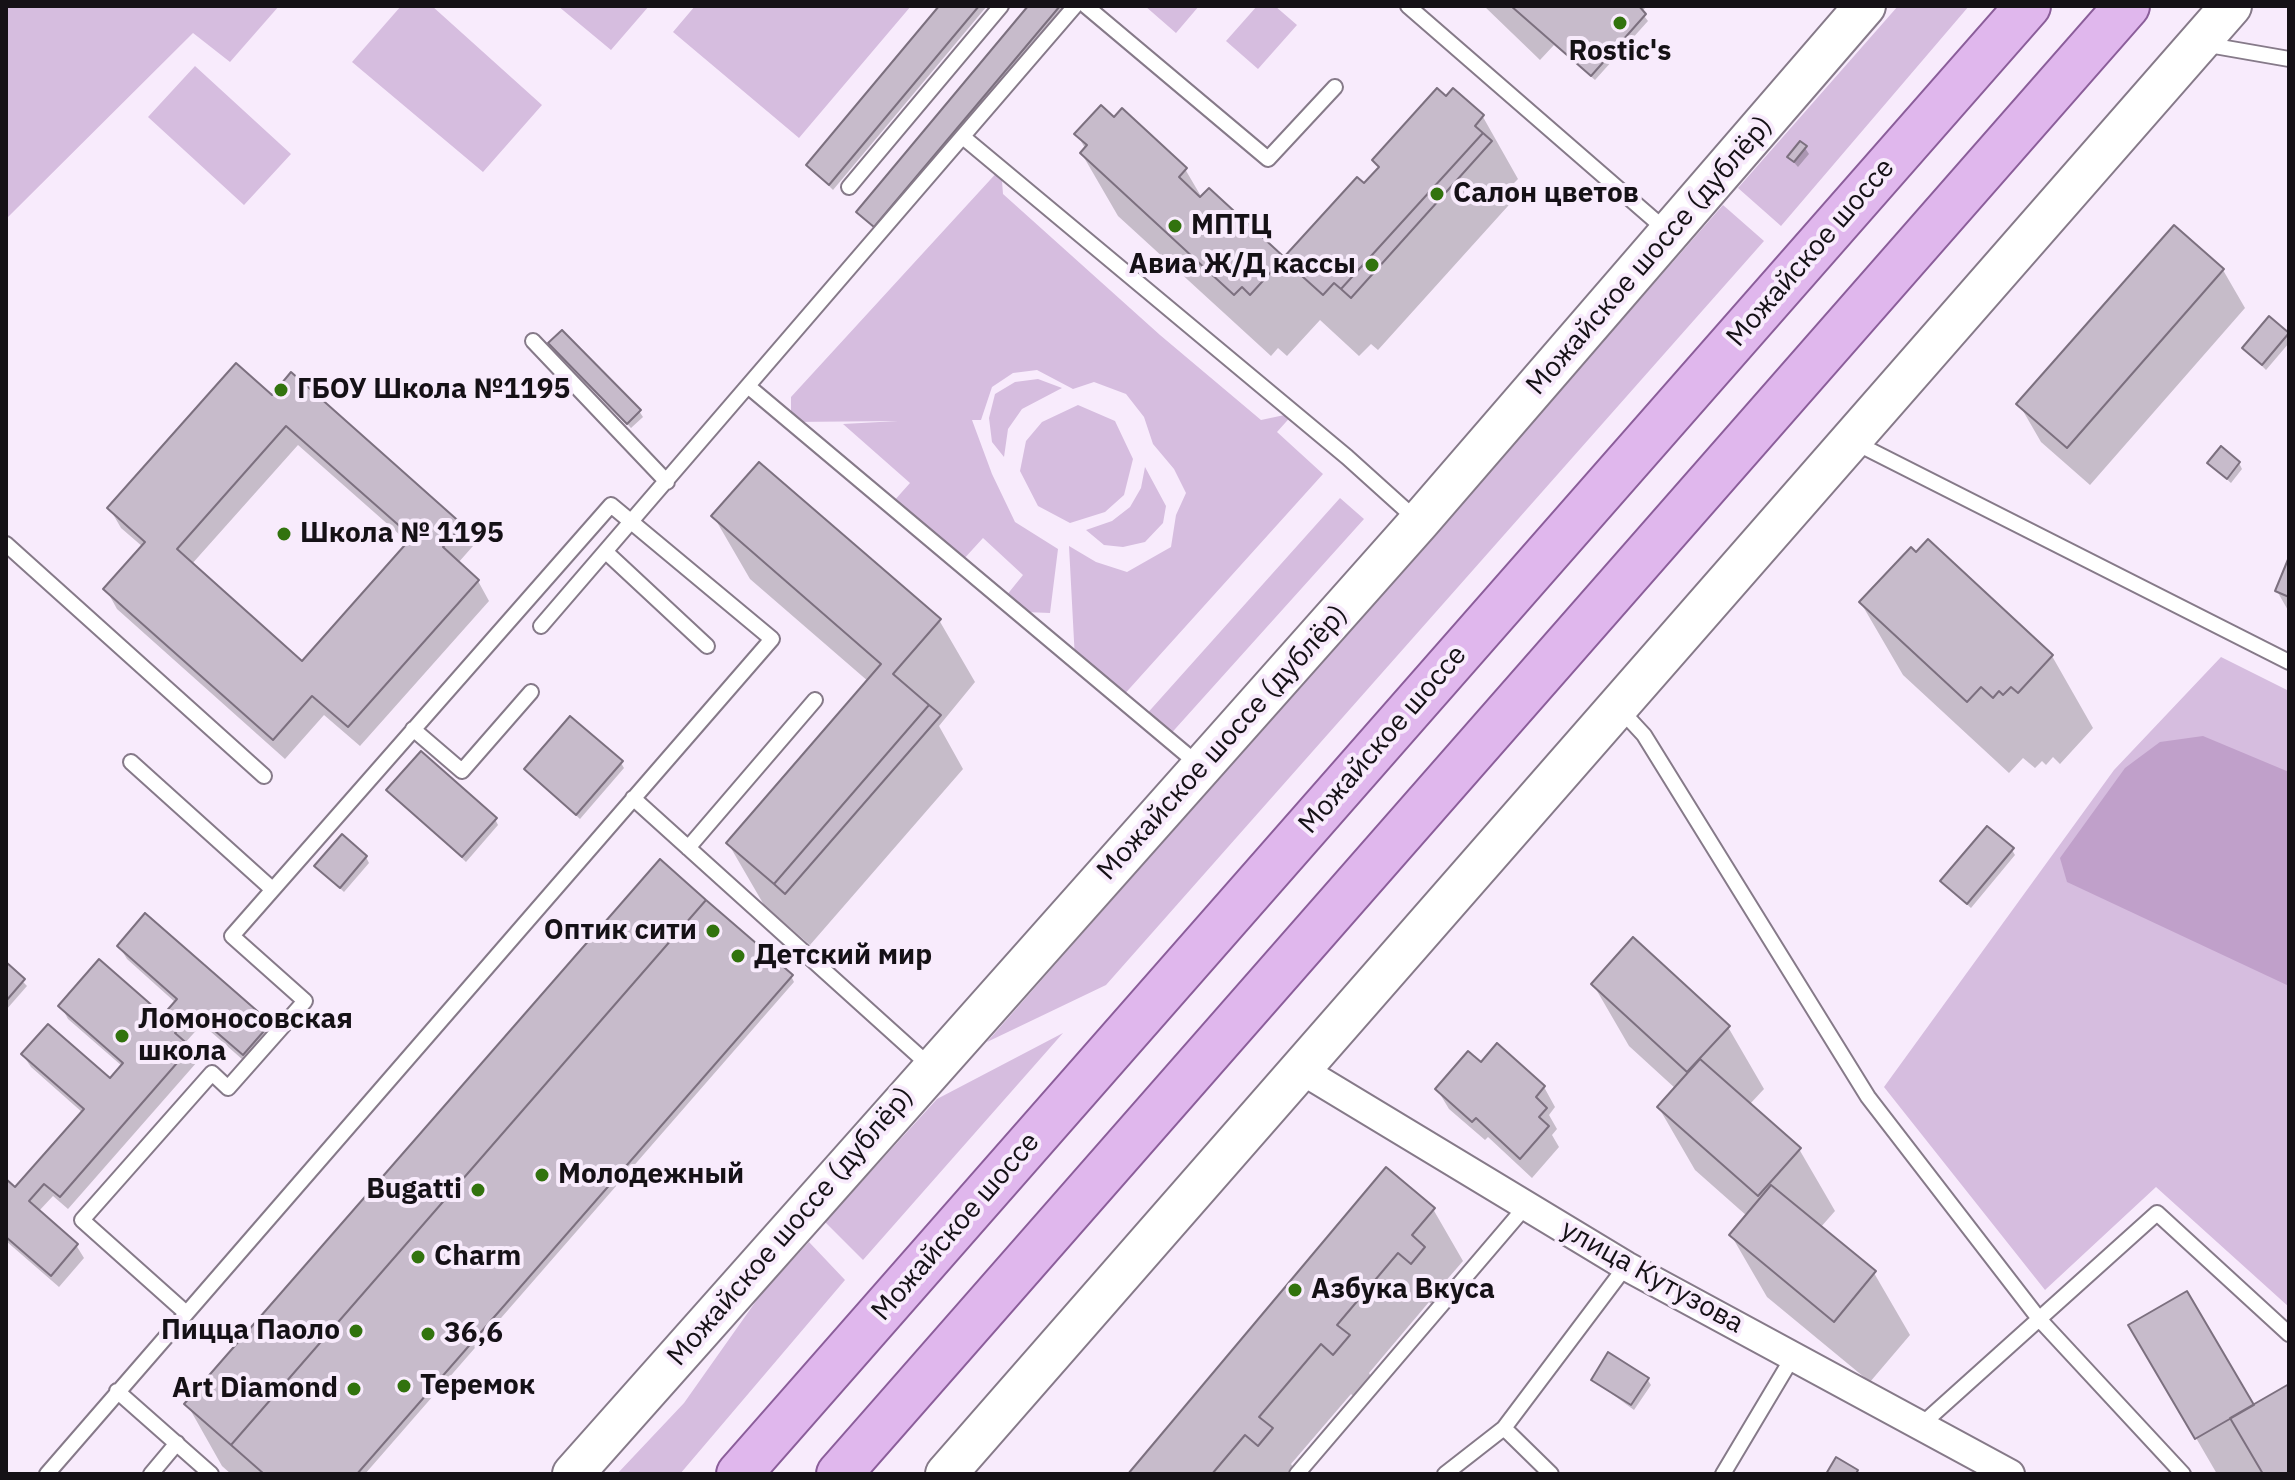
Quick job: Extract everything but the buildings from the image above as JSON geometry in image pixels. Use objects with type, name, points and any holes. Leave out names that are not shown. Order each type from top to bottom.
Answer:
[{"type":"main road","name":"Можайское шоссе (дублёр)","points":[[573,1474],[1419,522],[1865,6]]},
{"type":"main road","name":"Можайское шоссе","points":[[739,1474],[2028,6]]},
{"type":"main road","points":[[839,1474],[2127,6]]},
{"type":"main road","points":[[946,1474],[2231,6]]},
{"type":"street","name":"улица Кутузова","points":[[1300,1069],[1626,1266],[2010,1474]]},
{"type":"lane","points":[[849,187],[1001,6]]},
{"type":"lane","points":[[541,626],[1075,6]]},
{"type":"lane","points":[[1086,6],[1268,159],[1335,87]]},
{"type":"lane","points":[[1408,6],[1670,234]]},
{"type":"lane","points":[[2199,43],[2289,59]]},
{"type":"lane","points":[[963,137],[1347,457],[1419,522]]},
{"type":"lane","points":[[533,341],[667,482]]},
{"type":"lane","points":[[749,387],[1202,768]]},
{"type":"lane","points":[[1850,441],[2289,662]]},
{"type":"lane","points":[[47,1474],[772,639],[611,505],[232,936],[305,1001],[228,1088],[212,1073],[82,1220],[185,1312]]},
{"type":"lane","points":[[6,544],[264,776]]},
{"type":"lane","points":[[606,552],[707,646]]},
{"type":"lane","points":[[413,729],[462,771],[531,692]]},
{"type":"lane","points":[[688,848],[815,700]]},
{"type":"lane","points":[[1617,705],[1644,735],[1868,1097],[2040,1320],[2183,1474]]},
{"type":"lane","points":[[131,762],[272,889]]},
{"type":"lane","points":[[633,798],[932,1068]]},
{"type":"lane","points":[[1297,1474],[1526,1206]]},
{"type":"lane","points":[[1920,1426],[2157,1213],[2289,1334]]},
{"type":"lane","points":[[1445,1474],[1504,1428],[1626,1266]]},
{"type":"lane","points":[[1723,1474],[1794,1355]]},
{"type":"lane","points":[[117,1391],[211,1474]]},
{"type":"lane","points":[[1504,1428],[1551,1474]]},
{"type":"lane","points":[[151,1474],[177,1443]]},
{"type":"shaded area","points":[[6,6],[279,6],[230,62],[193,33],[6,219]]},
{"type":"shaded area","points":[[401,6],[432,6],[542,105],[483,172],[352,62]]},
{"type":"shaded area","points":[[558,6],[649,6],[611,50]]},
{"type":"shaded area","points":[[695,6],[911,6],[799,138],[673,32]]},
{"type":"shaded area","points":[[1145,6],[1199,6],[1176,33]]},
{"type":"shaded area","points":[[1257,6],[1275,6],[1297,25],[1258,69],[1226,41]]},
{"type":"shaded area","points":[[1898,6],[1969,6],[1781,226],[1738,188]]},
{"type":"shaded area","points":[[195,66],[291,154],[244,205],[148,117]]},
{"type":"shaded area","points":[[1001,168],[1003,194],[1160,335],[1261,420],[1294,413],[1277,432],[1323,474],[1121,698],[1075,660],[1069,546],[1096,562],[1127,572],[1171,547],[1176,515],[1186,493],[1174,469],[1153,444],[1144,417],[1126,394],[1094,382],[1073,389],[1037,370],[1013,373],[992,387],[981,420],[972,420],[992,474],[1015,522],[1058,549],[1050,613],[1025,612],[1006,596],[1023,575],[983,538],[962,561],[893,502],[910,483],[843,424],[898,421],[791,422],[791,397]]},
{"type":"shaded area","points":[[1723,205],[1764,241],[1106,985],[987,1042]]},
{"type":"shaded area","points":[[1038,379],[1062,388],[1022,409],[1008,429],[1004,457],[992,442],[989,418],[995,394],[1015,382]]},
{"type":"shaded area","points":[[1078,405],[1115,421],[1133,459],[1124,495],[1105,512],[1070,523],[1038,506],[1020,471],[1026,441],[1042,422]]},
{"type":"shaded area","points":[[1145,467],[1166,506],[1163,523],[1145,542],[1123,547],[1104,545],[1086,530],[1112,521],[1130,507],[1141,488]]},
{"type":"shaded area","points":[[1340,498],[1364,519],[1167,738],[1144,717]]},
{"type":"shaded area","points":[[2221,657],[2289,691],[2289,1307],[2156,1187],[2045,1290],[1884,1087],[2114,770]]},
{"type":"shaded area","points":[[2203,736],[2289,772],[2289,986],[2067,882],[2060,858],[2125,768],[2160,742]]},
{"type":"shaded area","points":[[1063,1033],[863,1260],[825,1222],[937,1099]]},
{"type":"shaded area","points":[[809,1242],[845,1280],[680,1474],[617,1474],[684,1403],[761,1294]]},
{"type":"place","name":"Rostic's","points":[[1620,23]]},
{"type":"place","name":"Салон цветов","points":[[1437,194]]},
{"type":"place","name":"МПТЦ","points":[[1175,226]]},
{"type":"place","name":"Авиа Ж/Д кассы","points":[[1372,265]]},
{"type":"place","name":"ГБОУ Школа №1195","points":[[281,390]]},
{"type":"place","name":"Школа № 1195","points":[[284,534]]},
{"type":"place","name":"Оптик сити","points":[[713,931]]},
{"type":"place","name":"Детский мир","points":[[738,956]]},
{"type":"place","name":"Ломоносовская школа","points":[[122,1036]]},
{"type":"place","name":"Молодежный","points":[[542,1175]]},
{"type":"place","name":"Bugatti","points":[[478,1190]]},
{"type":"place","name":"Charm","points":[[418,1257]]},
{"type":"place","name":"Азбука Вкуса","points":[[1295,1290]]},
{"type":"place","name":"Пицца Паоло","points":[[356,1331]]},
{"type":"place","name":"36,6","points":[[428,1334]]},
{"type":"place","name":"Теремок","points":[[404,1386]]},
{"type":"place","name":"Art Diamond","points":[[354,1389]]}]
